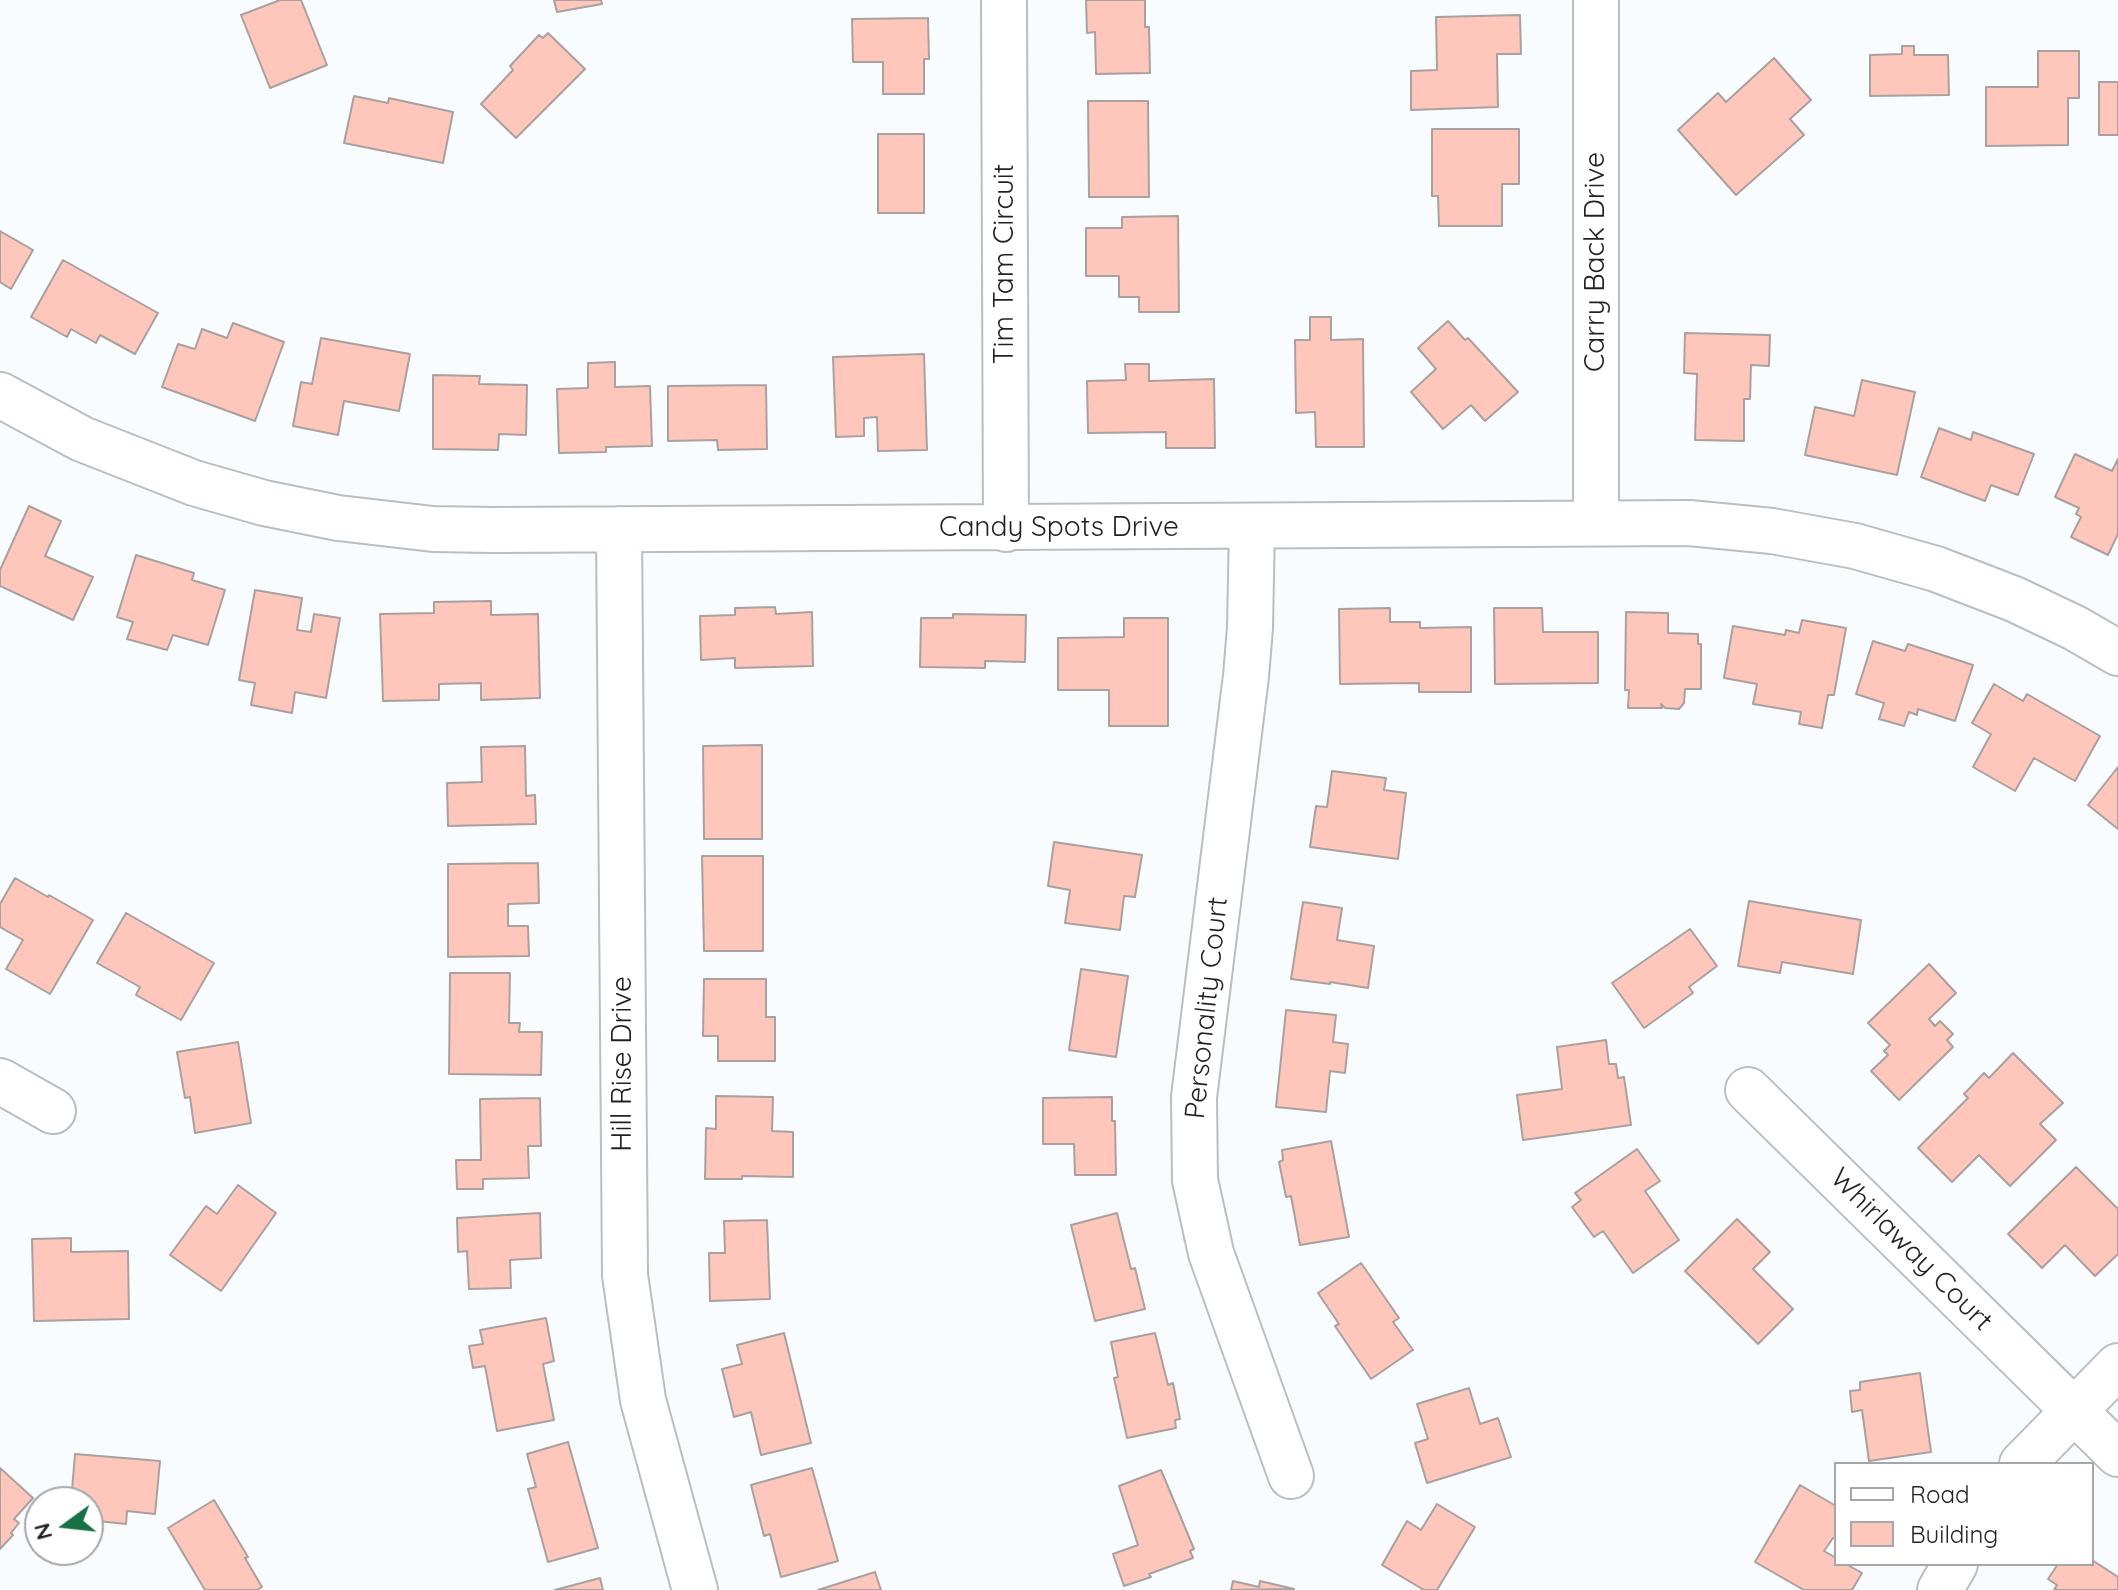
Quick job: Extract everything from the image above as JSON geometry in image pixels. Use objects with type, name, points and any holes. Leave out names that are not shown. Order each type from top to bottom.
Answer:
[{"type":"street","name":"Tim Tam Circuit","points":[[1004,0],[1006,529]]},
{"type":"street","name":"Carry Back Drive","points":[[1596,0],[1596,523]]},
{"type":"street","name":"Candy Spots Drive","points":[[0,395],[82,439],[194,483],[264,503],[338,518],[433,529],[493,530],[1689,523],[1772,531],[1855,546],[1936,569],[2014,599],[2118,653]]},
{"type":"street","name":"Personality Court","points":[[1252,527],[1246,676],[1194,1097],[1195,1180],[1211,1253],[1291,1476]]},
{"type":"street","name":"Hill Rise Drive","points":[[619,529],[625,1275],[643,1400],[695,1590]]},
{"type":"street","points":[[0,1081],[53,1111]]},
{"type":"street","name":"Whirlaway Court","points":[[1748,1090],[2118,1454]]},
{"type":"street","points":[[2024,1462],[2118,1366]]},
{"type":"street","points":[[1940,1590],[1954,1566]]},
{"type":"building","points":[[280,0],[301,0],[327,65],[270,88],[241,15]]},
{"type":"building","points":[[554,0],[601,0],[602,4],[557,12]]},
{"type":"building","points":[[1086,0],[1145,0],[1150,73],[1096,74],[1095,32],[1087,33]]},
{"type":"building","points":[[1520,15],[1521,54],[1497,54],[1498,107],[1411,110],[1411,71],[1437,70],[1436,17]]},
{"type":"building","points":[[928,18],[929,59],[924,59],[924,94],[883,94],[883,62],[853,62],[852,19]]},
{"type":"building","points":[[548,33],[585,69],[516,138],[481,104],[513,70],[510,66],[539,35],[543,38]]},
{"type":"building","points":[[1902,46],[1914,46],[1914,55],[1948,55],[1949,95],[1870,96],[1870,55],[1902,54]]},
{"type":"building","points":[[2038,51],[2079,51],[2079,98],[2068,98],[2068,145],[1986,146],[1986,87],[2038,87]]},
{"type":"building","points":[[1774,58],[1811,100],[1790,119],[1804,135],[1736,195],[1678,130],[1718,93],[1726,102]]},
{"type":"building","points":[[2099,82],[2118,82],[2118,135],[2099,135]]},
{"type":"building","points":[[354,96],[388,103],[389,98],[453,112],[443,163],[344,143]]},
{"type":"building","points":[[1088,101],[1148,101],[1149,197],[1089,197]]},
{"type":"building","points":[[1432,129],[1519,129],[1519,184],[1502,184],[1502,226],[1439,226],[1438,196],[1432,196]]},
{"type":"building","points":[[878,134],[924,134],[924,213],[878,213]]},
{"type":"building","points":[[1178,216],[1179,312],[1139,312],[1139,297],[1119,297],[1119,276],[1086,276],[1086,228],[1122,228],[1122,217]]},
{"type":"building","points":[[0,231],[33,250],[11,289],[0,282]]},
{"type":"building","points":[[63,260],[158,313],[135,354],[100,335],[96,343],[71,329],[67,337],[31,317]]},
{"type":"building","points":[[1310,317],[1331,317],[1331,340],[1363,339],[1364,447],[1316,447],[1315,412],[1296,413],[1295,340],[1310,340]]},
{"type":"building","points":[[1448,321],[1518,392],[1485,421],[1471,405],[1443,429],[1411,392],[1436,369],[1418,348]]},
{"type":"building","points":[[233,323],[284,342],[255,421],[162,387],[178,344],[195,349],[202,329],[227,338]]},
{"type":"building","points":[[1685,333],[1770,335],[1769,366],[1751,365],[1750,399],[1744,399],[1744,441],[1695,440],[1697,374],[1684,373]]},
{"type":"building","points":[[321,338],[410,354],[399,411],[344,401],[338,435],[293,426],[301,382],[312,384]]},
{"type":"building","points":[[924,354],[927,450],[878,451],[877,417],[864,418],[864,436],[836,437],[833,357]]},
{"type":"building","points":[[615,362],[615,387],[650,386],[652,446],[606,447],[606,452],[559,453],[557,389],[588,388],[588,363]]},
{"type":"building","points":[[1125,364],[1149,364],[1149,381],[1214,379],[1215,448],[1166,448],[1166,432],[1088,433],[1087,381],[1126,380]]},
{"type":"building","points":[[433,375],[480,376],[479,384],[527,385],[526,435],[499,434],[498,450],[433,449]]},
{"type":"building","points":[[1862,380],[1915,392],[1897,475],[1805,455],[1815,407],[1854,416]]},
{"type":"building","points":[[766,385],[767,449],[718,450],[717,440],[668,441],[668,386]]},
{"type":"building","points":[[1939,428],[1971,440],[1973,432],[2034,454],[2018,495],[1991,485],[1985,501],[1921,477]]},
{"type":"building","points":[[2075,454],[2112,471],[2118,459],[2118,534],[2108,555],[2071,537],[2081,517],[2076,514],[2079,508],[2055,497]]},
{"type":"building","points":[[29,506],[61,521],[45,556],[93,577],[73,620],[0,586],[0,570]]},
{"type":"building","points":[[136,555],[194,573],[192,580],[225,590],[208,645],[173,635],[167,650],[127,639],[133,622],[117,617]]},
{"type":"building","points":[[255,590],[302,598],[297,630],[311,632],[314,614],[340,618],[326,698],[295,692],[292,713],[251,705],[255,683],[239,680]]},
{"type":"building","points":[[491,601],[491,615],[538,614],[540,698],[481,700],[481,683],[439,684],[439,700],[383,701],[380,614],[434,613],[434,602]]},
{"type":"building","points":[[775,607],[776,614],[812,612],[813,666],[735,668],[735,658],[701,660],[700,616],[735,615],[735,608]]},
{"type":"building","points":[[1390,608],[1390,622],[1420,622],[1420,628],[1471,627],[1471,692],[1419,692],[1419,683],[1340,684],[1339,609]]},
{"type":"building","points":[[1494,608],[1542,608],[1543,632],[1598,632],[1598,683],[1495,684]]},
{"type":"building","points":[[1626,612],[1668,613],[1668,633],[1698,634],[1698,644],[1701,644],[1701,689],[1685,689],[1684,703],[1679,709],[1665,708],[1661,704],[1662,708],[1628,708],[1629,690],[1625,690]]},
{"type":"building","points":[[953,614],[1026,615],[1025,662],[985,661],[985,668],[920,667],[921,618],[953,618]]},
{"type":"building","points":[[1124,618],[1168,618],[1168,726],[1109,726],[1109,690],[1058,690],[1058,638],[1124,637]]},
{"type":"building","points":[[1802,620],[1846,628],[1834,695],[1828,695],[1822,728],[1799,724],[1801,712],[1753,704],[1757,684],[1724,678],[1733,626],[1785,635],[1786,630],[1799,633]]},
{"type":"building","points":[[1873,641],[1905,651],[1908,644],[1973,665],[1955,721],[1918,709],[1917,715],[1909,712],[1904,726],[1879,719],[1884,703],[1856,694]]},
{"type":"building","points":[[1994,684],[2023,701],[2027,694],[2100,736],[2075,781],[2034,758],[2015,791],[1973,767],[1991,734],[1972,723]]},
{"type":"building","points":[[762,745],[762,839],[704,839],[703,746]]},
{"type":"building","points":[[525,746],[526,796],[535,795],[536,824],[448,826],[447,783],[482,782],[481,747]]},
{"type":"building","points":[[2118,767],[2118,829],[2088,805]]},
{"type":"building","points":[[1332,771],[1386,778],[1384,790],[1406,793],[1398,859],[1310,847],[1316,806],[1327,807]]},
{"type":"building","points":[[1054,842],[1142,855],[1135,897],[1124,896],[1120,930],[1065,923],[1070,890],[1048,886]]},
{"type":"building","points":[[702,856],[763,856],[763,951],[704,951]]},
{"type":"building","points":[[538,863],[539,903],[508,904],[508,926],[528,926],[529,956],[448,957],[448,864]]},
{"type":"building","points":[[15,878],[93,920],[50,994],[6,969],[23,940],[0,927],[0,904]]},
{"type":"building","points":[[1749,901],[1861,920],[1853,974],[1782,962],[1780,973],[1738,966]]},
{"type":"building","points":[[1303,902],[1342,908],[1337,940],[1374,946],[1368,988],[1291,979]]},
{"type":"building","points":[[126,913],[214,963],[181,1020],[136,995],[140,987],[97,963]]},
{"type":"building","points":[[1690,929],[1717,966],[1689,987],[1693,993],[1644,1028],[1612,983]]},
{"type":"building","points":[[1929,964],[1956,993],[1929,1019],[1935,1026],[1940,1021],[1953,1034],[1947,1040],[1953,1047],[1899,1100],[1871,1071],[1888,1055],[1884,1051],[1890,1045],[1868,1023]]},
{"type":"building","points":[[1081,969],[1128,976],[1116,1057],[1069,1050]]},
{"type":"building","points":[[450,973],[510,973],[509,1023],[520,1023],[519,1032],[542,1032],[541,1075],[449,1074]]},
{"type":"building","points":[[704,979],[766,979],[766,1017],[775,1017],[775,1061],[718,1061],[718,1036],[703,1036]]},
{"type":"building","points":[[1286,1010],[1336,1015],[1333,1042],[1348,1044],[1345,1073],[1330,1071],[1326,1112],[1276,1107]]},
{"type":"building","points":[[1606,1040],[1609,1064],[1616,1064],[1618,1078],[1624,1077],[1631,1125],[1523,1140],[1517,1095],[1562,1089],[1557,1047]]},
{"type":"building","points":[[238,1042],[251,1123],[195,1133],[190,1097],[185,1098],[177,1052]]},
{"type":"building","points":[[2013,1053],[2063,1103],[2040,1124],[2056,1140],[2010,1186],[1979,1155],[1952,1182],[1918,1148],[1968,1098],[1964,1094],[1984,1073],[1989,1078]]},
{"type":"building","points":[[716,1096],[773,1097],[772,1131],[793,1132],[793,1177],[705,1179],[706,1128],[716,1129]]},
{"type":"building","points":[[1112,1097],[1116,1175],[1075,1175],[1074,1144],[1043,1144],[1043,1098]]},
{"type":"building","points":[[540,1098],[541,1146],[528,1146],[529,1178],[483,1179],[483,1189],[457,1189],[456,1160],[481,1160],[480,1099]]},
{"type":"building","points":[[1331,1141],[1349,1237],[1300,1245],[1291,1196],[1286,1197],[1279,1162],[1283,1160],[1282,1150]]},
{"type":"building","points":[[1637,1149],[1660,1181],[1645,1191],[1679,1240],[1633,1273],[1603,1231],[1594,1237],[1572,1207],[1581,1200],[1575,1193]]},
{"type":"building","points":[[2076,1167],[2118,1209],[2118,1254],[2095,1276],[2065,1245],[2042,1268],[2008,1234]]},
{"type":"building","points":[[238,1185],[276,1213],[221,1291],[170,1255],[206,1206],[217,1214]]},
{"type":"building","points":[[540,1213],[541,1258],[510,1260],[511,1288],[469,1289],[467,1251],[458,1252],[457,1218]]},
{"type":"building","points":[[1117,1213],[1145,1309],[1095,1321],[1071,1225]]},
{"type":"building","points":[[1737,1219],[1770,1252],[1753,1269],[1793,1309],[1758,1344],[1685,1271]]},
{"type":"building","points":[[767,1220],[770,1299],[710,1301],[709,1253],[725,1253],[724,1221]]},
{"type":"building","points":[[71,1238],[71,1252],[128,1251],[129,1319],[34,1321],[32,1239]]},
{"type":"building","points":[[1361,1263],[1399,1318],[1393,1322],[1413,1350],[1371,1379],[1335,1326],[1339,1324],[1318,1293]]},
{"type":"building","points":[[546,1318],[554,1361],[543,1364],[554,1420],[497,1431],[485,1366],[473,1368],[469,1346],[483,1344],[480,1330]]},
{"type":"building","points":[[784,1333],[811,1443],[761,1455],[751,1412],[734,1417],[722,1369],[742,1364],[737,1345]]},
{"type":"building","points":[[1155,1333],[1168,1385],[1173,1383],[1180,1419],[1175,1420],[1176,1428],[1127,1438],[1114,1378],[1118,1377],[1111,1342]]},
{"type":"building","points":[[1920,1373],[1931,1452],[1869,1461],[1862,1410],[1852,1412],[1850,1391],[1860,1390],[1860,1382]]},
{"type":"building","points":[[1469,1388],[1480,1424],[1498,1418],[1511,1457],[1427,1483],[1415,1443],[1428,1439],[1417,1404]]},
{"type":"building","points":[[568,1442],[598,1548],[548,1562],[528,1489],[536,1487],[527,1454]]},
{"type":"building","points":[[75,1454],[160,1461],[155,1514],[127,1511],[126,1524],[104,1522],[104,1486],[72,1486]]},
{"type":"building","points":[[0,1468],[24,1490],[24,1508],[14,1519],[19,1523],[11,1533],[13,1535],[0,1549]]},
{"type":"building","points":[[812,1468],[838,1561],[781,1577],[770,1534],[764,1536],[751,1485]]},
{"type":"building","points":[[1161,1470],[1194,1549],[1190,1551],[1193,1558],[1124,1586],[1113,1554],[1138,1545],[1119,1486]]},
{"type":"building","points":[[1800,1485],[1834,1505],[1834,1538],[1824,1551],[1834,1557],[1834,1566],[1850,1566],[1862,1573],[1852,1590],[1804,1590],[1755,1562]]},
{"type":"building","points":[[214,1500],[248,1557],[245,1558],[262,1587],[257,1590],[205,1590],[168,1528]]},
{"type":"building","points":[[1437,1504],[1475,1527],[1437,1590],[1424,1590],[1382,1565],[1407,1521],[1421,1530]]},
{"type":"building","points":[[2094,1561],[2118,1577],[2118,1590],[2054,1590],[2057,1585],[2048,1579],[2057,1566],[2094,1566]]},
{"type":"building","points":[[875,1572],[881,1590],[818,1590]]},
{"type":"building","points":[[600,1578],[603,1590],[555,1590]]},
{"type":"building","points":[[1233,1581],[1259,1587],[1260,1581],[1294,1589],[1231,1590]]}]
